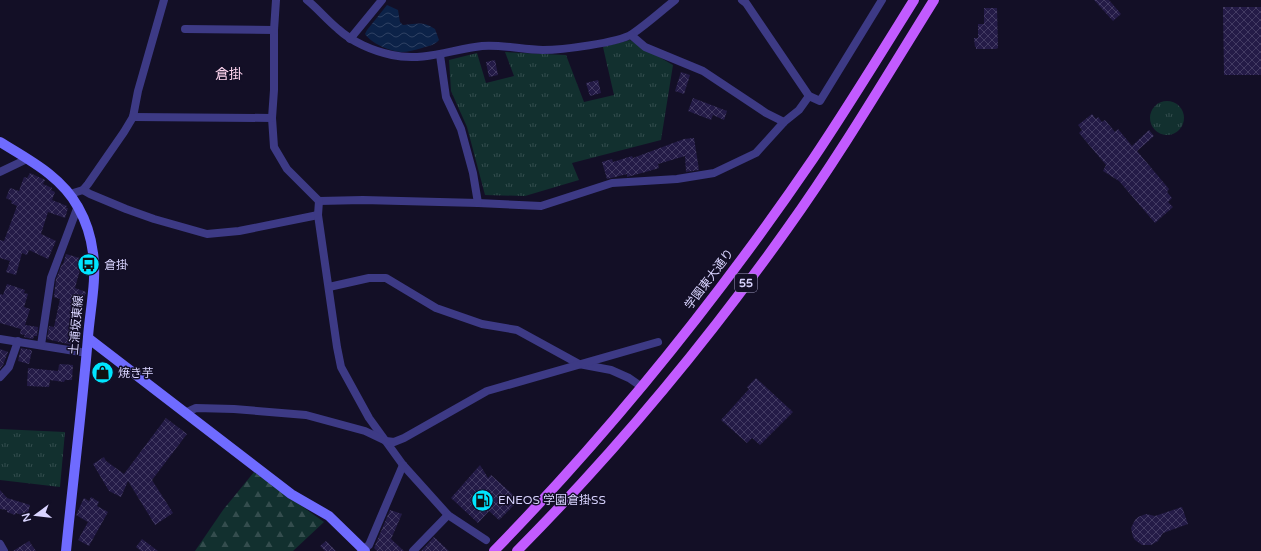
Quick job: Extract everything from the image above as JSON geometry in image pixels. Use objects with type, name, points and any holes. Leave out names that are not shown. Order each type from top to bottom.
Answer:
[{"type":"main road","name":"学園東大通り","points":[[494,551],[577,463],[642,387],[731,273],[813,159],[914,0]]},
{"type":"main road","name":"55","points":[[517,551],[564,503],[621,440],[701,343],[791,222],[851,132],[934,0]]},
{"type":"main road","name":"土浦坂東線","points":[[0,142],[52,176],[70,194],[78,206],[89,231],[93,253],[93,278],[87,353],[66,551]]},
{"type":"main road","points":[[88,338],[291,494],[329,516],[363,550]]},
{"type":"street","points":[[70,194],[83,190],[88,184],[124,132],[133,116],[138,91],[164,0]]},
{"type":"street","points":[[276,0],[272,118],[274,147],[287,169],[318,201],[318,215],[341,367],[369,418],[403,465],[448,515],[486,540]]},
{"type":"street","points":[[307,0],[338,30],[350,39],[393,56],[410,57],[440,55],[483,46],[543,50],[574,47],[619,39],[631,35],[675,0]]},
{"type":"street","points":[[350,39],[382,0]]},
{"type":"street","points":[[742,0],[746,3],[809,96],[820,101],[882,0]]},
{"type":"street","points":[[185,29],[274,30]]},
{"type":"street","points":[[631,35],[645,47],[702,71],[766,113],[784,122]]},
{"type":"street","points":[[440,55],[446,97],[461,129],[473,173],[478,203]]},
{"type":"street","points":[[318,201],[363,200],[541,206],[612,183],[676,179],[714,173],[756,153],[784,122],[799,110],[809,96]]},
{"type":"street","points":[[133,116],[272,118]]},
{"type":"street","points":[[0,172],[27,159]]},
{"type":"street","points":[[83,190],[126,209],[154,219],[207,234],[239,231],[318,215]]},
{"type":"street","points":[[41,345],[51,278],[78,206]]},
{"type":"street","points":[[329,288],[369,278],[386,278],[436,308],[482,324],[517,330],[579,364],[611,370],[629,378],[642,387]]},
{"type":"street","points":[[0,339],[87,353]]},
{"type":"street","points":[[0,377],[9,367],[18,341]]},
{"type":"street","points":[[185,414],[196,408],[234,408],[306,415],[365,431],[386,441],[394,442],[404,438],[487,391],[658,342]]},
{"type":"street","points":[[363,550],[369,545],[403,465]]},
{"type":"street","points":[[413,551],[448,515]]},
{"type":"street","points":[[0,544],[4,551]]},
{"type":"green space","points":[[630,40],[673,65],[661,140],[572,163],[579,180],[525,196],[485,195],[467,127],[451,91],[449,60],[477,53],[486,83],[514,76],[505,52],[566,55],[584,102],[614,95],[603,47]]},
{"type":"green space","points":[[1164,101],[1170,101],[1174,102],[1181,108],[1184,118],[1183,125],[1177,132],[1170,135],[1164,135],[1160,134],[1153,128],[1150,121],[1150,115],[1151,111],[1157,104]]},
{"type":"green space","points":[[0,429],[65,432],[60,487],[0,480]]},
{"type":"green space","points":[[254,472],[324,522],[293,551],[195,551],[223,510]]},
{"type":"water","points":[[387,5],[398,10],[400,22],[403,25],[427,25],[435,29],[439,40],[429,46],[412,51],[401,52],[386,48],[371,40],[365,34]]},
{"type":"building","points":[[1094,0],[1109,0],[1121,14],[1113,21]]},
{"type":"building","points":[[1223,7],[1261,7],[1261,75],[1224,75]]},
{"type":"building","points":[[984,8],[997,8],[998,48],[996,49],[976,49],[975,47],[974,38],[978,38],[978,24],[984,24]]},
{"type":"building","points":[[495,60],[498,75],[489,77],[486,62]]},
{"type":"building","points":[[681,72],[690,75],[684,94],[675,91]]},
{"type":"building","points":[[598,80],[601,93],[590,96],[586,83]]},
{"type":"building","points":[[693,98],[727,111],[724,120],[713,115],[711,120],[688,111]]},
{"type":"building","points":[[1092,114],[1096,119],[1098,117],[1102,122],[1105,120],[1115,132],[1118,129],[1132,146],[1149,130],[1154,136],[1137,151],[1169,189],[1167,192],[1172,198],[1168,202],[1173,207],[1155,223],[1119,181],[1103,171],[1106,165],[1079,133],[1082,130],[1078,125]]},
{"type":"building","points":[[694,138],[699,170],[686,172],[685,156],[658,164],[659,168],[649,171],[627,177],[627,174],[607,179],[602,162],[612,159],[613,162],[632,156],[633,158],[684,139]]},
{"type":"building","points":[[30,173],[45,180],[43,184],[52,188],[51,190],[55,192],[52,200],[67,206],[66,208],[68,208],[65,218],[48,212],[41,234],[56,241],[48,259],[29,250],[27,255],[22,253],[16,275],[6,272],[10,261],[0,258],[0,240],[4,241],[17,206],[6,198],[10,188],[19,191],[24,177],[27,178]]},
{"type":"building","points":[[66,254],[83,259],[75,288],[86,292],[82,304],[80,303],[76,322],[78,322],[74,344],[72,345],[47,339],[49,326],[54,327],[60,299],[54,297],[56,279],[62,264],[63,265]]},
{"type":"building","points":[[7,284],[25,290],[24,293],[28,294],[24,307],[30,309],[25,325],[38,327],[37,336],[34,336],[33,339],[24,337],[25,335],[20,334],[21,329],[0,323],[0,294],[3,295]]},
{"type":"building","points":[[21,348],[32,351],[29,364],[18,361]]},
{"type":"building","points":[[0,349],[8,352],[0,369]]},
{"type":"building","name":"焼き芋","points":[[96,363],[112,368],[110,380],[94,377]]},
{"type":"building","points":[[59,365],[73,365],[72,380],[65,380],[64,382],[50,380],[49,387],[27,386],[28,368],[58,371]]},
{"type":"building","points":[[756,378],[793,412],[760,445],[752,438],[747,443],[721,420],[749,389],[747,387]]},
{"type":"building","points":[[166,418],[187,434],[152,480],[173,513],[155,525],[128,481],[121,497],[109,491],[93,464],[104,457],[106,461],[124,474]]},
{"type":"building","points":[[480,465],[488,478],[491,475],[519,500],[499,520],[489,511],[478,523],[451,498]]},
{"type":"building","points":[[0,490],[7,498],[30,505],[27,517],[16,513],[15,515],[7,512],[7,510],[0,509]]},
{"type":"building","points":[[91,497],[99,502],[97,506],[108,512],[89,546],[78,540],[88,522],[76,515],[84,498],[89,501]]},
{"type":"building","points":[[1182,507],[1188,524],[1163,533],[1158,541],[1151,545],[1142,545],[1133,537],[1131,528],[1138,517],[1146,514],[1155,516]]},
{"type":"building","points":[[390,510],[402,514],[391,539],[404,551],[377,551],[374,548]]},
{"type":"building","points":[[434,537],[449,551],[421,551]]},
{"type":"building","points":[[142,539],[158,551],[141,551],[136,547]]},
{"type":"building","points":[[29,541],[36,551],[13,551]]},
{"type":"building","points":[[326,541],[336,551],[325,551],[320,546]]},
{"type":"place","name":"倉掛","points":[[88,265]]},
{"type":"place","name":"焼き芋","points":[[103,373]]},
{"type":"place","name":"ENEOS 学園倉掛SS","points":[[483,500]]},
{"type":"district","name":"倉掛","points":[[229,74]]}]
